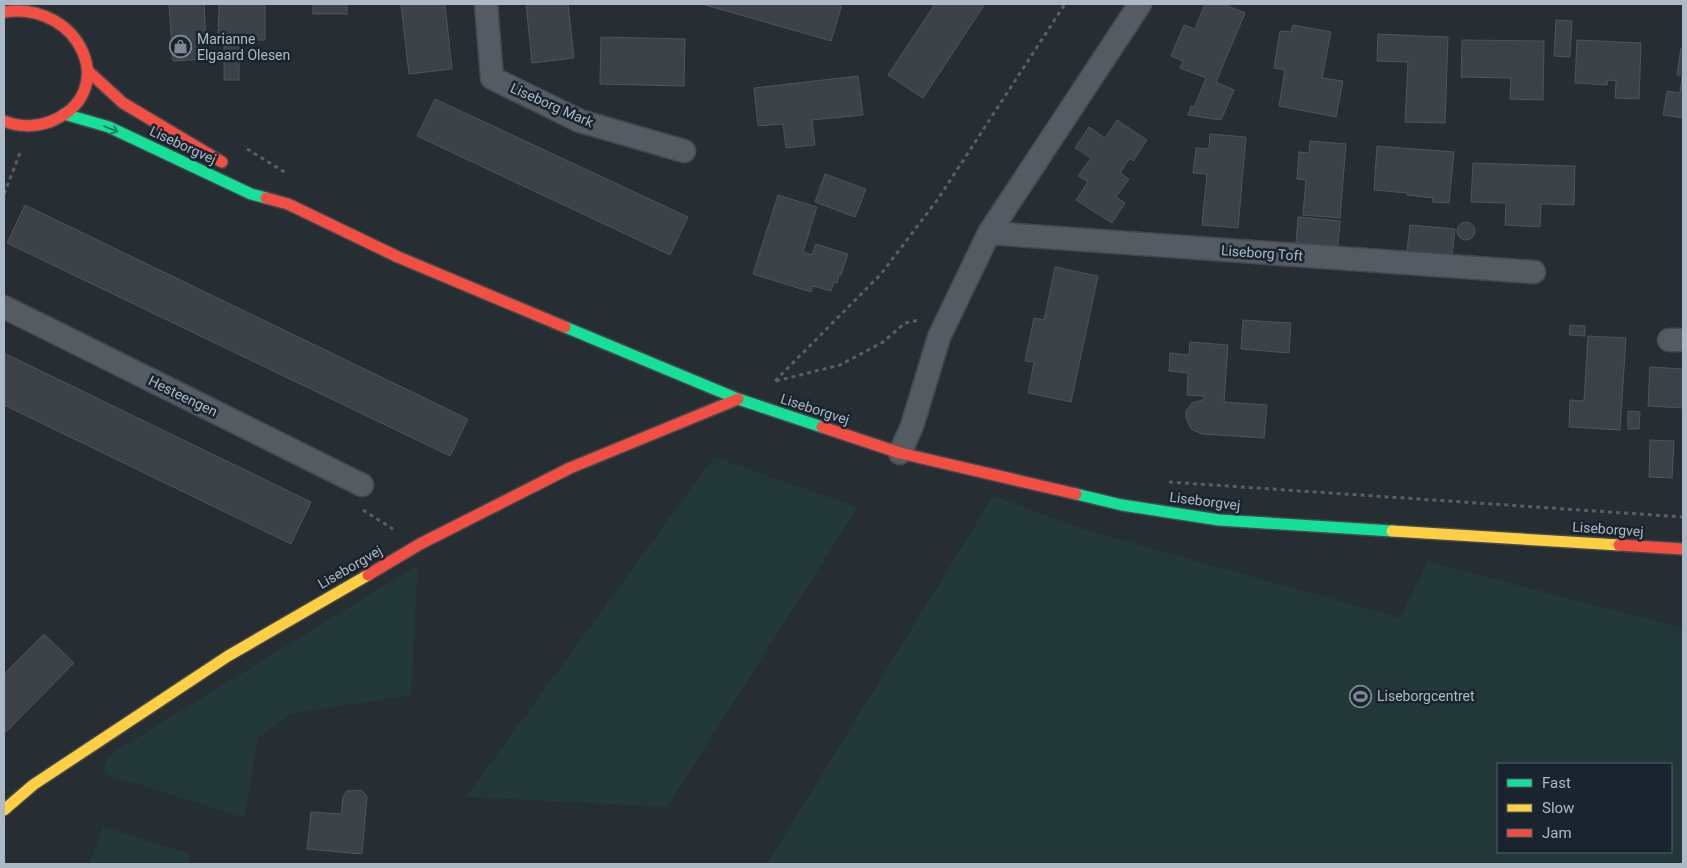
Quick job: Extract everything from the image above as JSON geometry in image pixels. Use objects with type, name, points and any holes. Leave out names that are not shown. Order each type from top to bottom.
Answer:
[{"type":"street","name":"Liseborg Mark","points":[[486,4],[492,78],[580,121],[684,151]]},
{"type":"street","points":[[900,453],[912,426],[939,337],[989,233],[1140,4]]},
{"type":"street","points":[[4,12],[16,7],[58,8],[81,37],[87,53],[88,71],[84,87],[76,102],[64,114],[47,123],[27,126],[5,125]]},
{"type":"street","name":"Liseborgvej","points":[[88,71],[123,103],[232,168]]},
{"type":"street","name":"Liseborgvej","points":[[64,114],[109,128],[251,194],[288,204],[398,257],[738,399],[900,453],[1122,505],[1219,520],[1683,549]]},
{"type":"street","name":"Liseborgvej","points":[[265,187],[288,204]]},
{"type":"street","name":"Liseborg Toft","points":[[989,233],[1534,272]]},
{"type":"street","name":"Hesteengen","points":[[4,306],[362,485]]},
{"type":"street","name":"Liseborgvej","points":[[4,810],[34,785],[228,656],[420,544],[570,468],[738,399]]},
{"type":"path","points":[[775,382],[881,274],[938,199],[1065,4]]},
{"type":"path","points":[[242,146],[293,177]]},
{"type":"path","points":[[4,194],[21,153]]},
{"type":"path","points":[[738,399],[775,382],[840,365],[883,342],[905,323],[950,315]]},
{"type":"path","points":[[766,378],[784,384]]},
{"type":"path","points":[[1166,482],[1683,517]]},
{"type":"path","points":[[362,485],[363,510],[420,544]]},
{"type":"green space","points":[[714,457],[858,507],[667,807],[466,797]]},
{"type":"green space","name":"Liseborgcentret","points":[[993,496],[1086,530],[1400,618],[1428,562],[1683,628],[1683,864],[767,864]]},
{"type":"green space","points":[[418,565],[411,695],[290,714],[258,738],[244,818],[106,774],[103,768],[109,755]]},
{"type":"green space","points":[[103,827],[191,854],[188,864],[89,864]]},
{"type":"building","points":[[169,4],[204,4],[207,59],[173,61]]},
{"type":"building","points":[[219,4],[265,4],[265,40],[218,41]]},
{"type":"building","points":[[313,4],[347,4],[347,14],[313,14]]},
{"type":"building","points":[[401,4],[445,4],[452,69],[409,74]]},
{"type":"building","points":[[526,4],[568,4],[574,58],[532,63]]},
{"type":"building","points":[[702,4],[842,4],[831,41]]},
{"type":"building","points":[[935,4],[985,4],[923,98],[888,75]]},
{"type":"building","points":[[1205,4],[1223,4],[1245,13],[1216,82],[1234,90],[1221,120],[1188,115],[1191,106],[1194,107],[1206,78],[1180,68],[1183,61],[1171,56],[1184,25],[1195,29]]},
{"type":"building","points":[[1556,20],[1572,21],[1570,57],[1554,56]]},
{"type":"building","points":[[1293,25],[1331,32],[1322,78],[1343,81],[1336,117],[1279,106],[1285,70],[1274,68],[1280,31],[1291,32]]},
{"type":"building","points":[[1378,34],[1448,37],[1445,123],[1405,122],[1408,62],[1377,61]]},
{"type":"building","points":[[601,37],[685,39],[684,86],[600,84]]},
{"type":"building","points":[[1462,40],[1544,41],[1543,100],[1510,99],[1511,78],[1461,77]]},
{"type":"building","points":[[1577,40],[1641,43],[1639,99],[1615,98],[1616,81],[1608,80],[1607,85],[1575,83]]},
{"type":"building","points":[[224,46],[239,46],[239,80],[224,80]]},
{"type":"building","points":[[1681,48],[1683,49],[1683,118],[1663,115],[1667,91],[1680,93],[1682,76],[1677,75]]},
{"type":"building","points":[[858,76],[863,115],[812,120],[815,145],[786,148],[783,124],[758,126],[754,88]]},
{"type":"building","points":[[435,99],[688,217],[670,255],[417,136]]},
{"type":"building","points":[[1117,120],[1147,140],[1133,161],[1130,158],[1120,173],[1129,179],[1116,197],[1125,203],[1112,223],[1076,200],[1088,182],[1078,176],[1091,158],[1075,148],[1089,127],[1105,138]]},
{"type":"building","points":[[1210,134],[1246,137],[1238,228],[1202,225],[1207,174],[1193,173],[1196,148],[1209,149]]},
{"type":"building","points":[[1310,141],[1346,144],[1340,218],[1303,215],[1306,180],[1297,179],[1299,152],[1309,153]]},
{"type":"building","points":[[1377,146],[1454,152],[1449,203],[1432,202],[1433,198],[1407,195],[1407,193],[1374,190]]},
{"type":"building","points":[[1473,163],[1575,166],[1574,205],[1541,204],[1540,227],[1505,225],[1506,203],[1471,202]]},
{"type":"building","points":[[825,174],[866,189],[855,217],[815,202]]},
{"type":"building","points":[[778,195],[817,207],[803,252],[812,255],[816,244],[848,254],[841,275],[839,275],[837,283],[834,282],[831,291],[813,286],[811,292],[753,274]]},
{"type":"building","points":[[25,205],[468,419],[450,456],[7,243]]},
{"type":"building","points":[[1298,217],[1340,221],[1338,246],[1296,243]]},
{"type":"building","points":[[1466,222],[1472,225],[1475,231],[1472,237],[1466,240],[1460,237],[1457,231],[1460,225]]},
{"type":"building","points":[[1410,225],[1455,229],[1452,257],[1407,252]]},
{"type":"building","points":[[1055,267],[1098,276],[1071,402],[1028,393],[1034,362],[1025,361],[1034,318],[1044,320]]},
{"type":"building","points":[[1243,320],[1291,323],[1289,353],[1241,349]]},
{"type":"building","points":[[1570,325],[1585,326],[1585,336],[1569,335]]},
{"type":"building","points":[[1588,336],[1626,338],[1620,430],[1569,427],[1570,400],[1584,401]]},
{"type":"building","points":[[1190,342],[1228,345],[1224,402],[1267,405],[1264,438],[1202,434],[1191,429],[1186,418],[1186,411],[1192,403],[1203,400],[1205,396],[1187,395],[1188,373],[1169,371],[1170,353],[1189,355]]},
{"type":"building","points":[[4,353],[311,502],[291,544],[4,405]]},
{"type":"building","points":[[1650,367],[1683,369],[1683,408],[1648,406]]},
{"type":"building","points":[[1628,411],[1640,412],[1639,429],[1628,429]]},
{"type":"building","points":[[1650,440],[1674,441],[1672,478],[1649,477]]},
{"type":"building","points":[[44,634],[74,663],[6,732],[4,729],[4,674]]},
{"type":"building","points":[[361,790],[367,796],[362,854],[307,849],[311,812],[341,814],[343,797],[347,791]]},
{"type":"traffic: fast","points":[[64,114],[109,127],[251,194],[266,198]]},
{"type":"traffic: fast","points":[[565,327],[738,399],[822,427]]},
{"type":"traffic: fast","points":[[1076,494],[1122,505],[1219,520],[1392,531]]},
{"type":"traffic: slow","points":[[1392,531],[1619,545]]},
{"type":"traffic: slow","points":[[4,810],[33,785],[228,656],[368,575]]},
{"type":"traffic: jam","points":[[4,12],[31,12],[54,20],[71,34],[83,52],[87,72],[84,91],[71,109],[49,122],[26,126],[4,121]]},
{"type":"traffic: jam","points":[[88,71],[123,103],[222,162]]},
{"type":"traffic: jam","points":[[266,198],[288,204],[398,257],[565,327]]},
{"type":"traffic: jam","points":[[368,575],[420,544],[570,468],[738,399]]},
{"type":"traffic: jam","points":[[822,427],[900,453],[1076,494]]},
{"type":"traffic: jam","points":[[1619,545],[1683,549]]},
{"type":"place","name":"Marianne Elgaard Olesen","points":[[181,47]]},
{"type":"place","name":"Liseborgcentret","points":[[1361,696]]}]
